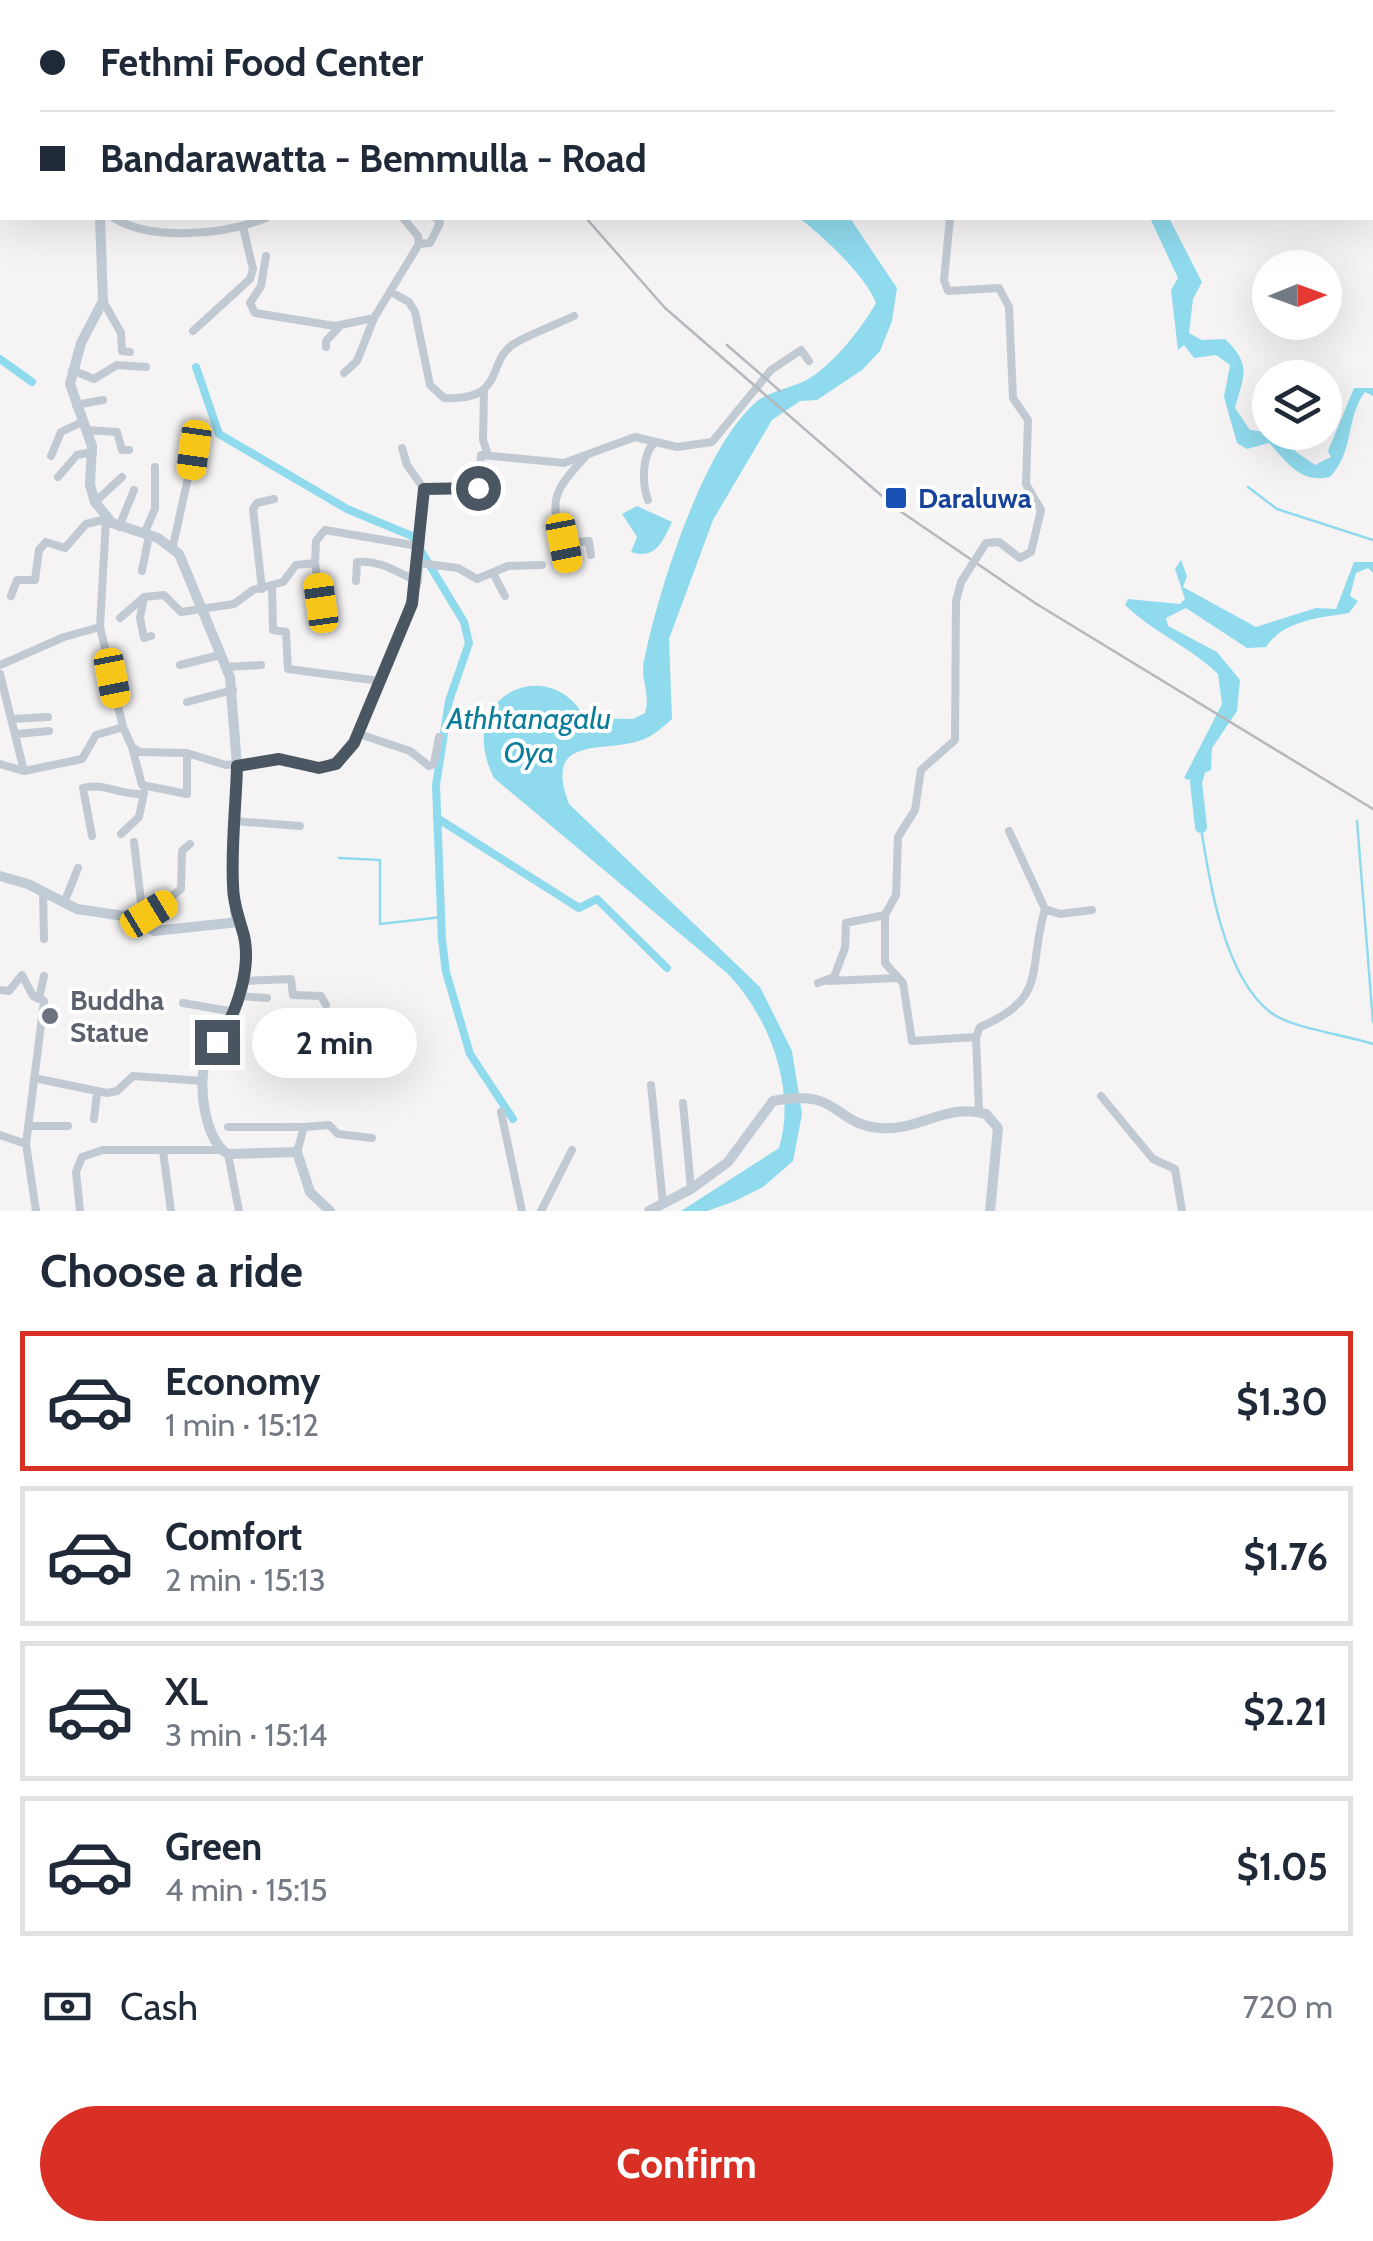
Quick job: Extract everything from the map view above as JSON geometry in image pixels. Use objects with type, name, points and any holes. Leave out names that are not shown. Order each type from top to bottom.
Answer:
[{"type":"street","points":[[100,220],[103,302],[72,370],[70,384],[94,452],[90,485],[106,519],[173,546]]},
{"type":"street","points":[[118,220],[138,229],[219,232],[261,220]]},
{"type":"street","points":[[176,230],[182,220]]},
{"type":"street","points":[[344,373],[357,361],[374,318],[419,244],[418,236],[405,220]]},
{"type":"street","points":[[419,244],[430,243],[438,220]]},
{"type":"street","points":[[950,220],[944,280],[948,292],[998,288],[1009,307],[1013,398],[1028,420],[1026,484],[1041,510],[1031,552],[1020,558],[999,542],[986,543],[961,582],[956,601],[956,740],[921,770],[915,810],[898,837],[896,894],[885,915],[886,963],[902,983],[912,1041],[976,1036]]},
{"type":"street","points":[[193,331],[250,279],[253,269],[243,227]]},
{"type":"street","points":[[266,256],[261,286],[250,302],[255,312],[341,325],[374,318]]},
{"type":"street","points":[[391,292],[410,302],[430,386],[444,398],[470,399],[484,389],[514,342],[574,316]]},
{"type":"street","points":[[103,302],[122,334],[122,351],[130,352]]},
{"type":"street","points":[[326,347],[326,341],[341,325]]},
{"type":"street","points":[[424,489],[478,488],[481,454],[564,464],[634,437],[677,448],[712,442],[770,370],[800,350],[809,361]]},
{"type":"street","points":[[72,370],[94,378],[117,365],[146,367]]},
{"type":"street","points":[[484,389],[483,440],[488,455]]},
{"type":"street","points":[[76,405],[103,400]]},
{"type":"street","points":[[51,456],[61,432],[84,426],[117,432],[122,450],[129,450]]},
{"type":"street","points":[[648,500],[644,489],[646,456],[653,444]]},
{"type":"street","points":[[132,747],[140,752],[187,753],[237,766],[279,759],[319,768],[336,764],[359,734],[418,582],[424,489],[407,465],[402,448]]},
{"type":"street","points":[[194,450],[173,546],[204,608],[233,690],[237,766],[236,921],[244,939],[240,996],[235,1012],[206,1060],[203,1081],[209,1121],[224,1152],[239,1211]]},
{"type":"street","points":[[58,477],[77,455],[94,452]]},
{"type":"street","points":[[569,569],[553,511],[562,482],[588,454]]},
{"type":"street","points":[[142,572],[146,535],[155,509],[155,467]]},
{"type":"street","points":[[95,502],[122,477]]},
{"type":"street","points":[[119,527],[134,490]]},
{"type":"street","points":[[274,499],[257,503],[253,508],[273,630],[286,632],[288,669],[380,681]]},
{"type":"street","points":[[11,596],[16,580],[36,580],[39,550],[46,542],[65,548],[86,524],[106,519]]},
{"type":"street","points":[[106,519],[100,627],[122,724],[145,792],[139,817],[121,834]]},
{"type":"street","points":[[321,603],[316,541],[326,530],[418,546]]},
{"type":"street","points":[[564,543],[589,541],[591,555]]},
{"type":"street","points":[[356,580],[358,562],[378,562],[418,582]]},
{"type":"street","points":[[419,562],[458,568],[477,579],[508,566],[542,565]]},
{"type":"street","points":[[120,618],[144,598],[164,595],[181,612],[234,604],[283,582],[296,565],[315,563]]},
{"type":"street","points":[[494,575],[506,596]]},
{"type":"street","points":[[144,598],[140,622],[144,638],[151,636]]},
{"type":"street","points":[[0,665],[64,637],[100,627]]},
{"type":"street","points":[[180,664],[220,655]]},
{"type":"street","points":[[227,667],[261,665]]},
{"type":"street","points":[[0,674],[24,771]]},
{"type":"street","points":[[186,702],[233,690]]},
{"type":"street","points":[[13,720],[48,717]]},
{"type":"street","points":[[0,764],[24,771],[82,759],[96,735],[122,724]]},
{"type":"street","points":[[17,734],[49,731]]},
{"type":"street","points":[[359,734],[410,750],[429,766],[434,764],[439,737]]},
{"type":"street","points":[[92,836],[83,788],[98,785],[116,794],[187,794],[187,753]]},
{"type":"street","points":[[234,821],[300,826]]},
{"type":"street","points":[[979,1112],[976,1036],[980,1026],[1011,1014],[1030,992],[1046,909],[1009,831]]},
{"type":"street","points":[[134,842],[141,920]]},
{"type":"street","points":[[141,920],[181,889],[182,851],[190,844]]},
{"type":"street","points":[[64,903],[78,868]]},
{"type":"street","points":[[0,876],[87,912],[141,920],[154,931],[236,921]]},
{"type":"street","points":[[43,892],[44,940]]},
{"type":"street","points":[[1046,909],[1060,914],[1092,910]]},
{"type":"street","points":[[885,915],[846,924],[834,976],[821,982],[896,978]]},
{"type":"street","points":[[0,990],[9,991],[22,975],[44,1002],[26,1144],[36,1211]]},
{"type":"street","points":[[40,999],[44,976]]},
{"type":"street","points":[[241,982],[291,979],[293,995],[321,996],[326,1006]]},
{"type":"street","points":[[240,996],[267,998]]},
{"type":"street","points":[[184,1003],[235,1012]]},
{"type":"street","points":[[34,1078],[97,1093],[117,1091],[133,1076],[203,1081]]},
{"type":"street","points":[[652,1085],[664,1204]]},
{"type":"street","points":[[94,1119],[97,1093]]},
{"type":"street","points":[[1101,1096],[1152,1159],[1176,1169],[1182,1211]]},
{"type":"street","points":[[649,1211],[691,1189],[728,1162],[768,1105],[808,1097],[830,1102],[854,1122],[877,1128],[934,1115],[979,1112],[998,1128],[990,1211]]},
{"type":"street","points":[[682,1103],[691,1189]]},
{"type":"street","points":[[501,1112],[522,1211]]},
{"type":"street","points":[[228,1126],[329,1125],[338,1134],[372,1138]]},
{"type":"street","points":[[28,1126],[68,1126]]},
{"type":"street","points":[[304,1127],[297,1152],[310,1192],[330,1211]]},
{"type":"street","points":[[0,1135],[26,1144]]},
{"type":"street","points":[[80,1211],[76,1172],[82,1157],[104,1150],[297,1152]]},
{"type":"street","points":[[541,1211],[572,1150]]},
{"type":"street","points":[[163,1151],[171,1211]]},
{"type":"water","name":"Athhtanagalu Oya","points":[[801,220],[851,220],[897,288],[892,321],[880,351],[862,370],[817,400],[800,401],[772,420],[713,520],[669,639],[672,719],[639,741],[580,751],[569,757],[563,767],[569,804],[760,987],[792,1051],[802,1114],[793,1161],[763,1187],[735,1201],[707,1211],[681,1211],[779,1148],[784,1126],[782,1078],[767,1032],[727,973],[494,778],[484,749],[486,724],[495,705],[511,692],[530,686],[550,688],[569,698],[585,718],[633,719],[645,713],[643,668],[660,598],[685,524],[717,453],[755,403],[810,378],[829,363],[876,303],[831,245]]},
{"type":"water","points":[[1151,220],[1170,220],[1202,282],[1193,299],[1189,333],[1202,340],[1225,339],[1239,356],[1244,370],[1235,408],[1252,430],[1252,448],[1237,443],[1224,397],[1230,365],[1216,355],[1194,358],[1184,345],[1178,350],[1171,290],[1178,278]]},
{"type":"water","points":[[1354,388],[1373,388],[1373,396],[1365,392],[1359,402],[1343,456],[1330,477],[1310,477],[1288,464],[1275,450],[1295,450],[1315,465],[1331,457],[1328,450],[1342,450],[1342,417]]},
{"type":"water","points":[[637,506],[672,522],[661,543],[646,554],[631,552],[637,537],[622,514]]},
{"type":"water","points":[[1181,560],[1187,576],[1183,587],[1256,627],[1316,608],[1336,609],[1354,562],[1373,562],[1373,573],[1368,568],[1356,573],[1350,596],[1358,601],[1349,613],[1292,626],[1266,647],[1247,648],[1186,608],[1166,618],[1168,626],[1217,652],[1240,680],[1237,711],[1212,748],[1211,770],[1189,780],[1184,778],[1222,704],[1218,674],[1125,605],[1128,599],[1180,604],[1185,599],[1175,569]]},
{"type":"waterway","points":[[0,359],[32,382]]},
{"type":"waterway","points":[[196,367],[219,434],[347,509],[412,536],[464,622],[469,643],[449,701],[436,785],[442,940],[446,972],[470,1054],[513,1119]]},
{"type":"waterway","points":[[1248,487],[1277,509],[1373,540]]},
{"type":"waterway","points":[[1201,765],[1196,782],[1201,827]]},
{"type":"waterway","points":[[437,818],[579,908],[597,899],[667,968]]},
{"type":"waterway","points":[[1357,821],[1373,1022]]},
{"type":"waterway","points":[[1201,827],[1221,926],[1241,976],[1254,996],[1279,1018],[1373,1044]]},
{"type":"waterway","points":[[339,858],[380,860],[380,924],[442,917]]},
{"type":"railway","points":[[588,220],[665,308],[897,509],[1035,603],[1373,809]]},
{"type":"railway","points":[[727,345],[780,391]]},
{"type":"place","name":"Daraluwa","points":[[896,498]]},
{"type":"place","name":"Buddha Statue","points":[[50,1016]]},
{"type":"route","points":[[217,1042],[235,1012],[243,965],[243,930],[236,921],[232,872],[237,766],[279,759],[319,768],[336,764],[343,757],[359,734],[412,604],[418,582],[418,534],[424,489],[478,488]]}]
